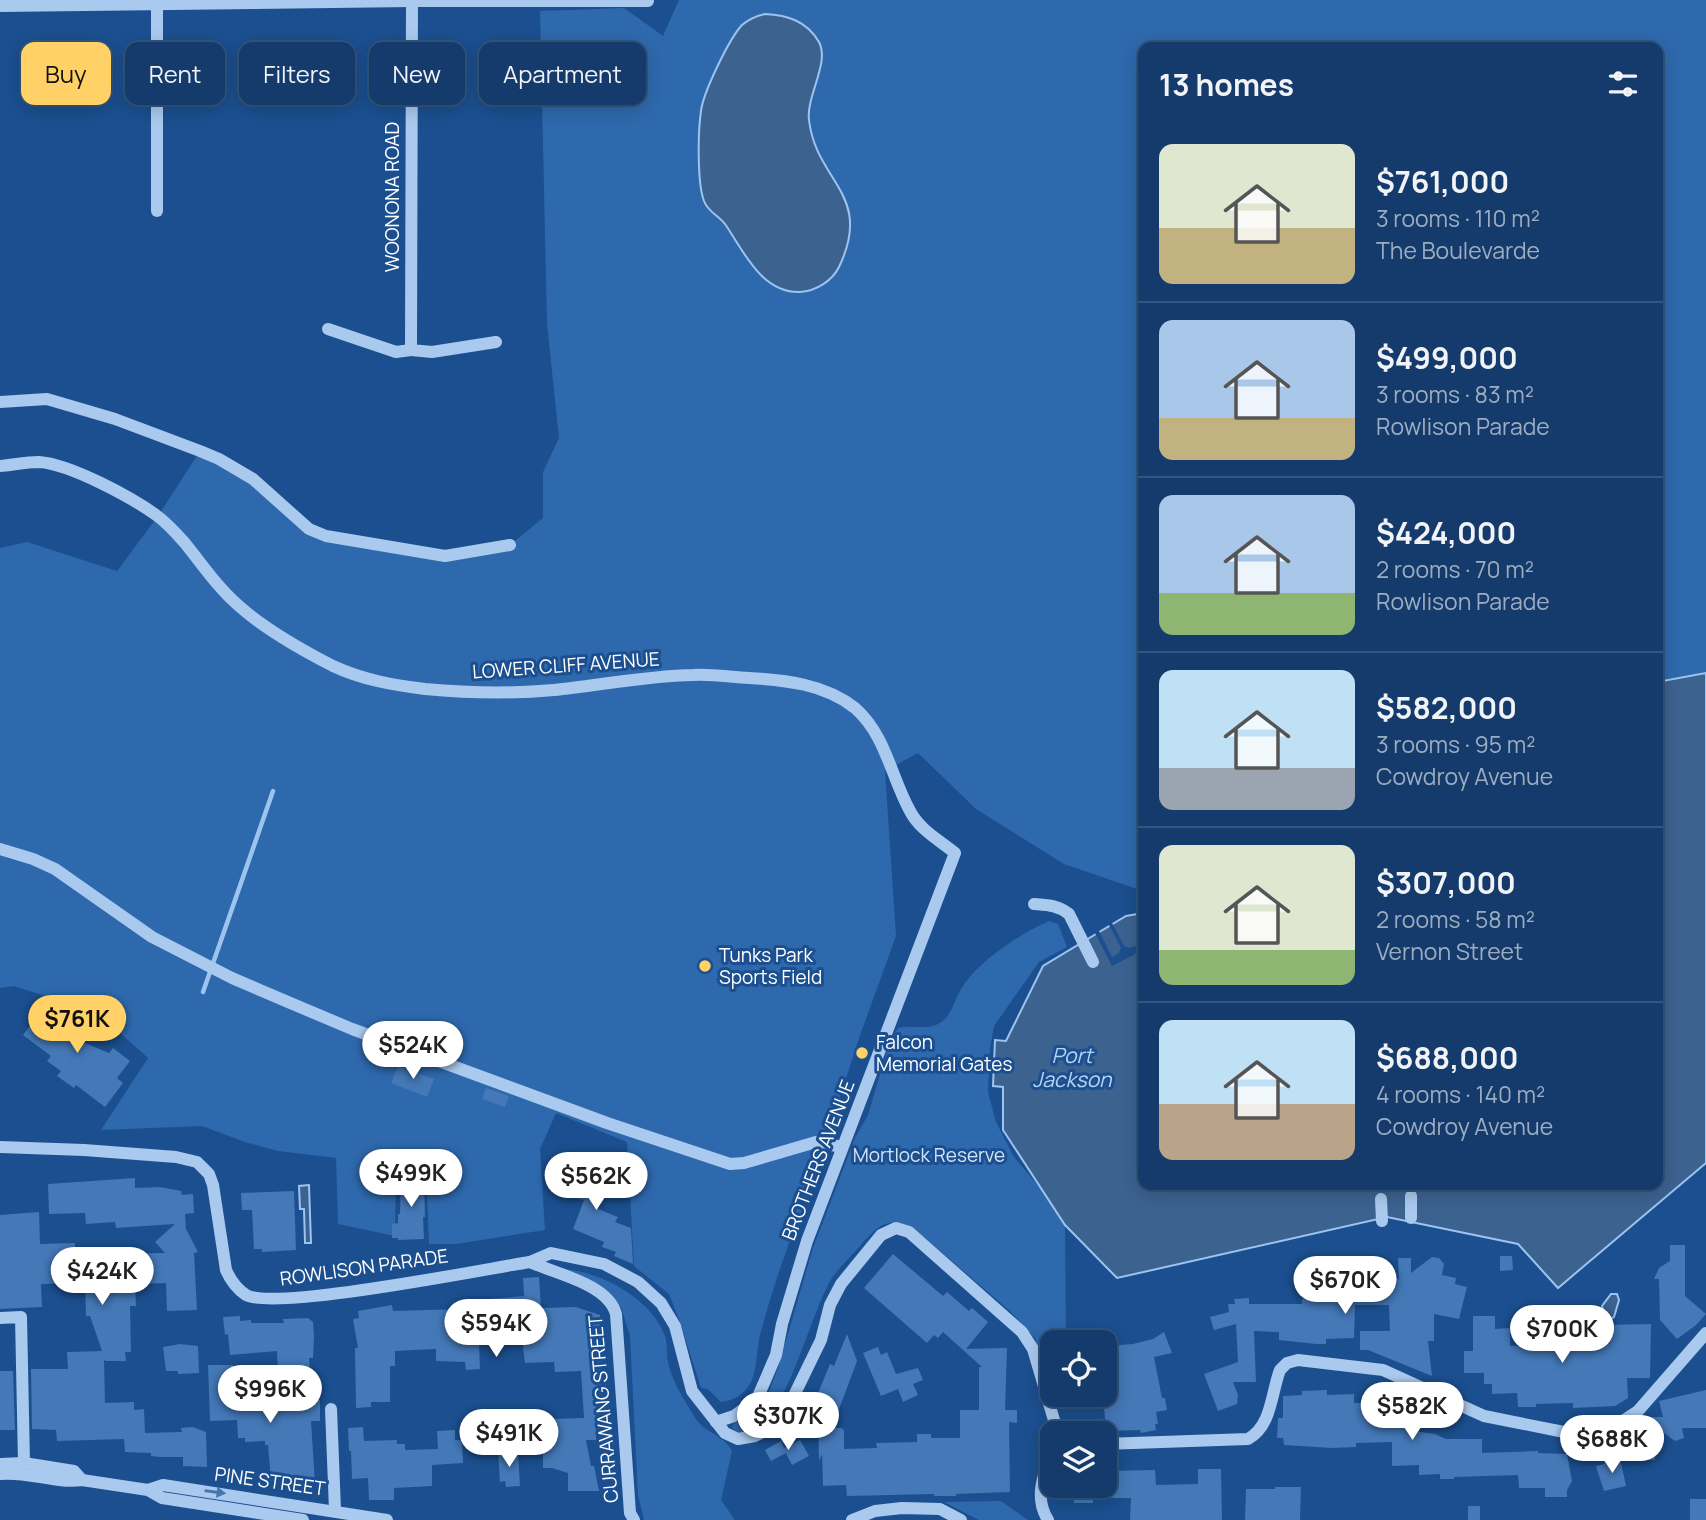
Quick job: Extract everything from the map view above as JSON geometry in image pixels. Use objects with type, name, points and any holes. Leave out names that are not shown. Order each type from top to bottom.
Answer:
[{"type":"street","points":[[0,6],[412,0],[648,1]]},
{"type":"street","name":"WOONONA ROAD","points":[[411,349],[412,0]]},
{"type":"street","points":[[157,2],[157,211]]},
{"type":"street","points":[[328,329],[396,352],[411,349],[432,352],[496,342]]},
{"type":"street","points":[[0,402],[47,399],[115,419],[200,451],[253,479],[309,529],[326,537],[445,556],[510,545]]},
{"type":"street","name":"LOWER CLIFF AVENUE","points":[[0,466],[39,463],[63,468],[86,477],[158,516],[183,542],[208,575],[248,614],[289,641],[362,678],[394,685],[474,694],[554,690],[624,680],[694,675],[786,680],[825,691],[855,709],[887,753],[909,811],[918,823],[955,853]]},
{"type":"street","points":[[0,849],[55,869],[152,937],[232,978],[352,1030],[607,1123],[730,1164],[744,1163],[816,1142],[842,1147]]},
{"type":"street","name":"BROTHERS AVENUE","points":[[716,1422],[734,1416],[757,1399],[776,1355],[782,1324],[807,1241],[955,853]]},
{"type":"street","points":[[1034,904],[1053,906],[1069,914],[1093,962]]},
{"type":"street","name":"ROWLISON PARADE","points":[[0,1147],[85,1150],[176,1157],[197,1162],[209,1174],[213,1185],[226,1270],[231,1281],[247,1295],[269,1299],[341,1293],[530,1262]]},
{"type":"street","points":[[1411,1196],[1411,1218]]},
{"type":"street","points":[[1381,1199],[1382,1222]]},
{"type":"street","points":[[530,1262],[551,1253],[604,1264],[638,1282],[662,1303],[675,1326],[692,1391],[725,1433],[738,1439],[755,1436],[769,1429],[786,1412],[821,1340],[830,1305],[841,1284],[881,1236],[896,1228],[909,1232],[1022,1332],[1033,1349],[1054,1421]]},
{"type":"street","name":"CURRAWANG STREET","points":[[530,1262],[568,1276],[604,1294],[613,1304],[616,1314],[630,1513],[634,1520]]},
{"type":"street","points":[[0,1318],[21,1317],[24,1463]]},
{"type":"street","points":[[1117,1444],[1248,1439],[1258,1434],[1264,1425],[1280,1370],[1287,1363],[1298,1360],[1383,1370],[1484,1416],[1578,1435],[1606,1432],[1638,1411],[1706,1333]]},
{"type":"street","points":[[331,1409],[335,1510]]},
{"type":"street","name":"PINE STREET","points":[[0,1464],[24,1463],[74,1471],[82,1480]]},
{"type":"street","name":"PINE STREET","points":[[0,1474],[25,1474],[71,1482],[82,1480],[148,1490],[162,1498],[303,1520]]},
{"type":"street","name":"PINE STREET","points":[[148,1490],[163,1485],[387,1520]]},
{"type":"street","points":[[1040,1498],[1048,1520]]},
{"type":"street","points":[[852,1520],[875,1511],[902,1508],[940,1509],[961,1520]]},
{"type":"green space","points":[[679,0],[1706,0],[1706,673],[1663,681],[1663,42],[1138,42],[1138,889],[1064,864],[976,809],[918,753],[885,771],[896,936],[858,1041],[804,1210],[799,1216],[778,1275],[760,1335],[753,1376],[742,1394],[721,1402],[708,1389],[701,1388],[669,1294],[634,1266],[627,1142],[556,1113],[540,1149],[545,1230],[456,1244],[429,1244],[426,1171],[396,1166],[395,1236],[338,1224],[336,1158],[278,1151],[202,1126],[101,1130],[148,1058],[99,1014],[14,986],[0,988],[0,548],[27,542],[117,571],[158,516],[200,451],[219,459],[309,529],[445,556],[510,545],[543,518],[543,472],[559,438],[547,324],[542,105],[646,105],[646,42],[541,42],[540,11],[624,8],[663,36]]},
{"type":"green space","name":"Mortlock Reserve","points":[[1049,921],[1058,924],[1067,947],[1039,962],[994,1026],[988,1092],[996,1122],[1014,1157],[1046,1195],[1065,1226],[1066,1330],[1040,1330],[1040,1353],[1035,1338],[1010,1311],[918,1232],[900,1223],[886,1224],[874,1232],[832,1278],[789,1382],[767,1419],[755,1429],[740,1433],[732,1428],[734,1423],[752,1413],[766,1399],[778,1368],[813,1248],[855,1138],[868,1115],[890,1041],[898,1028],[930,1027],[944,1020],[963,986],[979,967],[1026,933]]},
{"type":"green space","points":[[562,1269],[608,1281],[636,1299],[658,1322],[666,1339],[669,1368],[682,1396],[698,1422],[725,1442],[732,1451],[721,1500],[735,1520],[644,1520],[638,1495],[630,1336],[621,1307]]},
{"type":"green space","points":[[1001,1501],[1028,1520],[979,1520],[944,1502]]},
{"type":"water","points":[[765,14],[796,20],[809,29],[819,42],[822,60],[809,120],[822,159],[847,205],[850,222],[848,242],[836,272],[823,284],[800,292],[786,290],[764,278],[746,257],[725,224],[706,205],[700,182],[700,120],[706,92],[724,54],[742,25]]},
{"type":"water","name":"Port Jackson","points":[[1706,673],[1706,1163],[1558,1288],[1518,1244],[1387,1217],[1117,1278],[1065,1225],[1003,1130],[1003,1087],[993,1086],[995,1040],[1006,1041],[1043,966],[1126,916],[1138,914],[1138,1190],[1663,1190],[1663,681]]},
{"type":"water","points":[[309,1185],[311,1243],[305,1243],[304,1209],[300,1209],[299,1186]]},
{"type":"water","points":[[1611,1294],[1617,1294],[1619,1300],[1614,1317],[1606,1321],[1602,1306]]},
{"type":"water","points":[[1518,1314],[1525,1314],[1540,1331],[1539,1336],[1528,1339],[1518,1325]]},
{"type":"pier","points":[[1111,921],[1124,946],[1135,946],[1138,950],[1112,966],[1094,931],[1098,929],[1112,957],[1119,953],[1121,948],[1108,923]]},
{"type":"building","points":[[57,1004],[72,1012],[83,1033],[78,1040],[109,1053],[113,1048],[130,1061],[117,1078],[123,1083],[105,1107],[76,1085],[74,1088],[57,1076],[61,1071],[47,1061],[51,1056],[23,1035],[40,1013],[47,1018]]},
{"type":"building","points":[[398,1066],[434,1079],[427,1097],[391,1083]]},
{"type":"building","points":[[486,1088],[509,1096],[505,1107],[482,1099]]},
{"type":"building","points":[[562,1166],[609,1179],[598,1209],[618,1217],[615,1222],[631,1228],[633,1264],[614,1256],[616,1252],[602,1247],[604,1242],[573,1229],[584,1200],[555,1187]]},
{"type":"building","points":[[420,1173],[420,1180],[424,1180],[424,1239],[392,1238],[392,1224],[398,1223],[400,1214],[401,1174]]},
{"type":"building","points":[[135,1178],[135,1188],[160,1187],[181,1191],[182,1195],[193,1194],[194,1213],[185,1214],[186,1229],[198,1252],[194,1253],[197,1310],[167,1311],[166,1283],[135,1284],[136,1306],[130,1306],[131,1352],[125,1352],[126,1361],[104,1359],[105,1403],[134,1402],[134,1410],[144,1409],[145,1433],[182,1432],[181,1428],[193,1427],[206,1432],[207,1467],[183,1466],[183,1457],[125,1452],[124,1439],[57,1441],[56,1430],[32,1429],[31,1369],[68,1369],[67,1352],[102,1351],[90,1316],[86,1316],[85,1283],[41,1284],[42,1307],[0,1309],[0,1215],[39,1212],[40,1244],[75,1243],[75,1254],[165,1253],[155,1242],[175,1224],[116,1228],[115,1222],[86,1224],[85,1213],[49,1214],[48,1184]]},
{"type":"building","points":[[294,1191],[296,1250],[262,1252],[262,1249],[254,1249],[252,1210],[242,1210],[241,1193]]},
{"type":"building","points":[[1670,1245],[1685,1245],[1685,1296],[1706,1314],[1677,1339],[1660,1320],[1659,1279],[1654,1279],[1659,1268],[1670,1261]]},
{"type":"building","points":[[893,1254],[943,1296],[947,1292],[969,1311],[972,1308],[988,1322],[966,1349],[1007,1348],[1005,1410],[1017,1410],[1017,1423],[1009,1422],[1010,1492],[956,1496],[847,1496],[846,1485],[823,1486],[822,1454],[819,1461],[818,1404],[814,1403],[830,1364],[834,1366],[847,1334],[857,1361],[832,1428],[842,1428],[844,1431],[844,1449],[877,1448],[876,1443],[917,1442],[917,1434],[931,1434],[931,1438],[960,1438],[960,1410],[979,1410],[979,1367],[982,1367],[943,1332],[938,1338],[934,1335],[927,1343],[864,1288]]},
{"type":"building","points":[[1500,1256],[1512,1256],[1513,1270],[1500,1271]]},
{"type":"building","points":[[1339,1257],[1378,1258],[1399,1280],[1398,1258],[1411,1258],[1411,1273],[1432,1257],[1439,1258],[1444,1264],[1442,1275],[1456,1278],[1455,1284],[1467,1287],[1459,1319],[1434,1314],[1434,1341],[1428,1341],[1432,1376],[1368,1350],[1360,1350],[1360,1331],[1390,1331],[1389,1305],[1355,1305],[1354,1338],[1326,1339],[1326,1344],[1316,1344],[1279,1340],[1279,1332],[1254,1331],[1256,1382],[1233,1382],[1238,1395],[1237,1404],[1218,1411],[1204,1374],[1238,1362],[1236,1324],[1214,1330],[1210,1317],[1229,1312],[1228,1304],[1235,1304],[1234,1299],[1249,1298],[1249,1304],[1302,1304],[1302,1299],[1305,1299],[1305,1278],[1332,1269],[1332,1262],[1339,1262]]},
{"type":"building","points":[[539,1277],[541,1308],[576,1307],[600,1315],[606,1389],[602,1389],[602,1402],[596,1403],[596,1440],[586,1440],[599,1491],[568,1491],[568,1473],[543,1468],[543,1437],[536,1437],[536,1422],[584,1418],[581,1371],[555,1372],[554,1362],[525,1363],[522,1340],[479,1343],[480,1369],[466,1370],[465,1362],[436,1361],[436,1349],[395,1351],[395,1366],[390,1366],[390,1402],[371,1402],[371,1407],[356,1408],[355,1348],[358,1348],[353,1319],[359,1318],[358,1311],[392,1305],[393,1311],[463,1309],[463,1301],[524,1296],[523,1278]]},
{"type":"building","points":[[240,1316],[240,1321],[251,1320],[251,1323],[284,1323],[283,1319],[308,1318],[313,1322],[314,1336],[313,1358],[309,1358],[310,1370],[278,1373],[277,1351],[230,1355],[223,1317]]},
{"type":"building","points":[[1473,1316],[1495,1316],[1495,1329],[1510,1328],[1510,1346],[1577,1344],[1577,1335],[1604,1334],[1604,1325],[1651,1324],[1650,1378],[1627,1378],[1628,1398],[1615,1406],[1573,1408],[1573,1403],[1518,1407],[1517,1393],[1492,1394],[1492,1384],[1484,1384],[1484,1373],[1464,1373],[1464,1351],[1473,1351]]},
{"type":"building","points":[[1164,1332],[1172,1353],[1154,1357],[1167,1410],[1156,1412],[1156,1430],[1141,1433],[1140,1430],[1117,1431],[1117,1421],[1105,1421],[1104,1407],[1117,1407],[1117,1345],[1153,1339]]},
{"type":"building","points":[[180,1344],[198,1346],[199,1373],[178,1374],[178,1371],[166,1371],[163,1347]]},
{"type":"building","points":[[878,1347],[881,1355],[887,1352],[896,1374],[918,1368],[923,1380],[913,1384],[918,1395],[903,1402],[898,1389],[881,1396],[863,1353]]},
{"type":"building","points":[[208,1365],[233,1365],[234,1405],[278,1403],[269,1390],[283,1381],[293,1396],[320,1400],[320,1421],[311,1421],[315,1483],[289,1484],[289,1480],[271,1481],[268,1445],[265,1445],[265,1441],[245,1442],[245,1438],[238,1438],[237,1420],[210,1421]]},
{"type":"building","points":[[0,1371],[13,1371],[15,1430],[0,1430]]},
{"type":"building","points":[[1327,1390],[1327,1395],[1354,1394],[1354,1403],[1404,1403],[1405,1416],[1413,1416],[1413,1431],[1435,1434],[1446,1439],[1482,1439],[1482,1453],[1538,1451],[1567,1454],[1572,1481],[1567,1497],[1545,1497],[1545,1488],[1519,1488],[1518,1475],[1440,1479],[1440,1474],[1419,1475],[1419,1465],[1392,1466],[1392,1442],[1356,1443],[1356,1447],[1332,1448],[1284,1445],[1283,1438],[1277,1438],[1278,1418],[1283,1418],[1283,1396],[1302,1395],[1302,1391]]},
{"type":"building","points":[[1706,1390],[1706,1428],[1682,1428],[1684,1438],[1675,1441],[1656,1427],[1655,1460],[1631,1459],[1632,1427],[1637,1427],[1644,1417],[1663,1417],[1659,1401]]},
{"type":"building","points":[[363,1427],[364,1441],[397,1440],[397,1444],[405,1444],[405,1450],[438,1449],[437,1431],[455,1430],[455,1440],[462,1440],[463,1463],[432,1465],[432,1486],[394,1488],[394,1500],[369,1500],[368,1478],[352,1479],[349,1451],[348,1428]]},
{"type":"building","points":[[800,1440],[809,1456],[792,1465],[786,1453],[771,1461],[765,1450],[781,1441],[784,1448]]},
{"type":"building","points":[[511,1451],[511,1455],[518,1454],[520,1486],[506,1487],[505,1481],[500,1482],[498,1452]]},
{"type":"building","points":[[1620,1458],[1626,1486],[1604,1491],[1596,1466],[1604,1464],[1604,1461]]},
{"type":"building","points":[[1198,1469],[1221,1469],[1222,1520],[1130,1520],[1131,1498],[1117,1498],[1117,1471],[1155,1470],[1156,1485],[1198,1484]]},
{"type":"building","points":[[1301,1487],[1300,1520],[1245,1520],[1246,1489]]},
{"type":"building","points":[[1074,1498],[1093,1498],[1093,1503],[1074,1503]]},
{"type":"building","points":[[1690,1499],[1706,1499],[1706,1520],[1690,1520]]},
{"type":"building","points":[[1468,1506],[1480,1506],[1480,1520],[1468,1520]]},
{"type":"waterway","points":[[203,992],[273,791]]},
{"type":"place","name":"Tunks Park Sports Field","points":[[705,966]]},
{"type":"place","name":"Falcon Memorial Gates","points":[[862,1053]]}]
